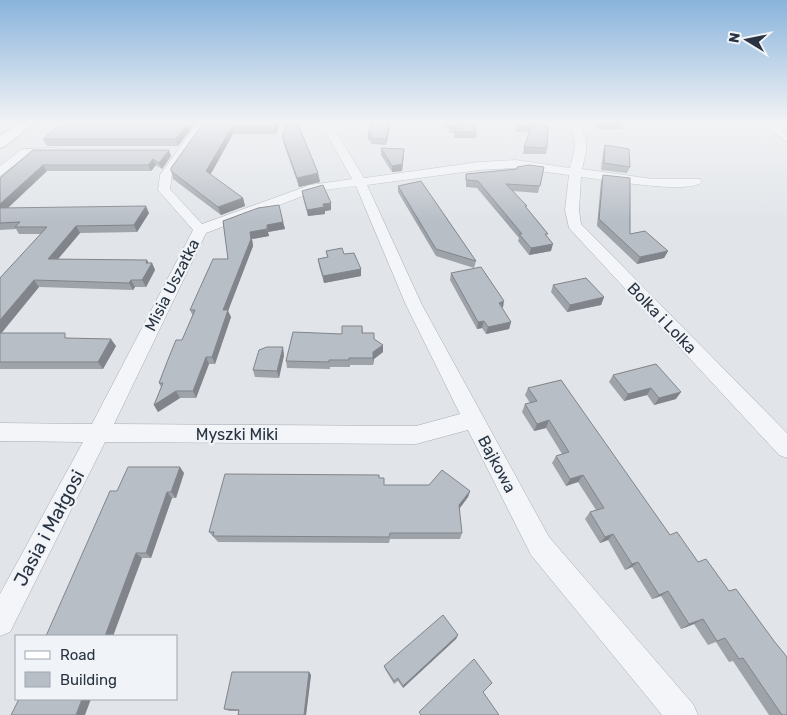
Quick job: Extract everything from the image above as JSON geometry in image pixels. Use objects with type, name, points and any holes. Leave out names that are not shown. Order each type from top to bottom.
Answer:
[{"type":"street","points":[[0,172],[21,155]]},
{"type":"street","name":"Misia Uszatka","points":[[98,434],[200,230],[164,190],[166,175],[174,155]]},
{"type":"street","name":"Bajkowa","points":[[344,155],[360,182],[414,304],[453,375],[473,420],[540,546],[682,715]]},
{"type":"street","name":"Bolka i Lolka","points":[[579,155],[575,172],[572,210],[574,225],[787,448]]},
{"type":"street","points":[[200,230],[300,192],[479,166],[516,164],[653,184],[696,182]]},
{"type":"street","name":"Myszki Miki","points":[[0,432],[416,435],[473,420]]},
{"type":"street","name":"Jasia i Małgosi","points":[[0,622],[98,434]]},
{"type":"building","points":[[27,155],[165,155],[159,163],[153,159],[148,165],[43,165],[0,204],[0,178]]},
{"type":"building","points":[[180,155],[215,155],[206,171],[243,198],[218,207],[171,171],[171,168]]},
{"type":"building","points":[[289,155],[311,155],[318,173],[297,178]]},
{"type":"building","points":[[386,155],[403,155],[402,164],[392,166]]},
{"type":"building","points":[[604,155],[629,155],[630,167],[604,163]]},
{"type":"building","points":[[529,165],[544,167],[540,186],[506,184],[527,206],[525,206],[548,234],[545,234],[553,244],[531,248],[519,234],[522,234],[478,181],[466,180],[466,174],[517,169],[517,167]]},
{"type":"building","points":[[603,175],[630,178],[630,234],[645,231],[668,251],[640,257],[599,219]]},
{"type":"building","points":[[421,181],[476,261],[436,249],[398,186]]},
{"type":"building","points":[[323,185],[331,203],[323,204],[324,207],[307,210],[302,191]]},
{"type":"building","points":[[279,205],[283,222],[267,225],[267,229],[250,232],[251,239],[223,310],[228,310],[212,357],[206,357],[193,391],[176,391],[154,405],[163,383],[159,383],[169,357],[176,340],[182,340],[195,310],[190,310],[213,259],[228,259],[223,221],[258,208]]},
{"type":"building","points":[[146,206],[134,225],[76,226],[48,259],[147,260],[146,263],[152,263],[142,280],[131,280],[129,283],[34,280],[0,320],[0,278],[47,227],[15,227],[20,222],[0,223],[0,208]]},
{"type":"building","points":[[342,248],[344,254],[354,253],[361,269],[323,276],[318,259],[328,257],[326,251]]},
{"type":"building","points":[[481,267],[504,301],[499,303],[511,322],[488,327],[484,321],[478,322],[451,273]]},
{"type":"building","points":[[586,278],[604,297],[570,305],[553,285]]},
{"type":"building","points":[[342,326],[362,326],[362,333],[374,333],[374,339],[383,345],[373,352],[373,358],[349,358],[349,360],[329,360],[329,362],[286,361],[293,332],[342,334]]},
{"type":"building","points":[[0,333],[65,333],[65,338],[111,339],[98,362],[0,362]]},
{"type":"building","points":[[267,347],[283,347],[277,371],[253,370],[259,350]]},
{"type":"building","points":[[656,364],[681,392],[659,398],[651,388],[628,394],[613,375]]},
{"type":"building","points":[[561,380],[670,535],[677,532],[698,562],[706,559],[729,591],[736,589],[787,657],[787,715],[782,715],[743,658],[739,659],[725,638],[717,641],[703,619],[689,624],[668,591],[659,595],[638,562],[632,564],[613,534],[605,537],[590,512],[604,508],[583,475],[570,479],[556,456],[569,452],[549,420],[537,424],[525,404],[537,401],[528,388]]},
{"type":"building","points":[[128,467],[180,467],[171,492],[167,492],[146,553],[136,553],[105,635],[46,635],[110,491],[117,491]]},
{"type":"building","points":[[442,470],[470,491],[459,505],[462,533],[390,533],[389,537],[213,536],[214,532],[209,532],[225,474],[379,475],[379,478],[384,478],[384,485],[429,485]]},
{"type":"building","points":[[443,615],[458,635],[403,686],[398,678],[394,681],[384,666]]},
{"type":"building","points":[[474,659],[492,683],[483,692],[499,715],[421,715],[419,712]]},
{"type":"building","points":[[232,672],[309,672],[304,715],[238,715],[239,710],[224,709]]},
{"type":"building","points":[[18,700],[82,700],[76,715],[11,715]]}]
